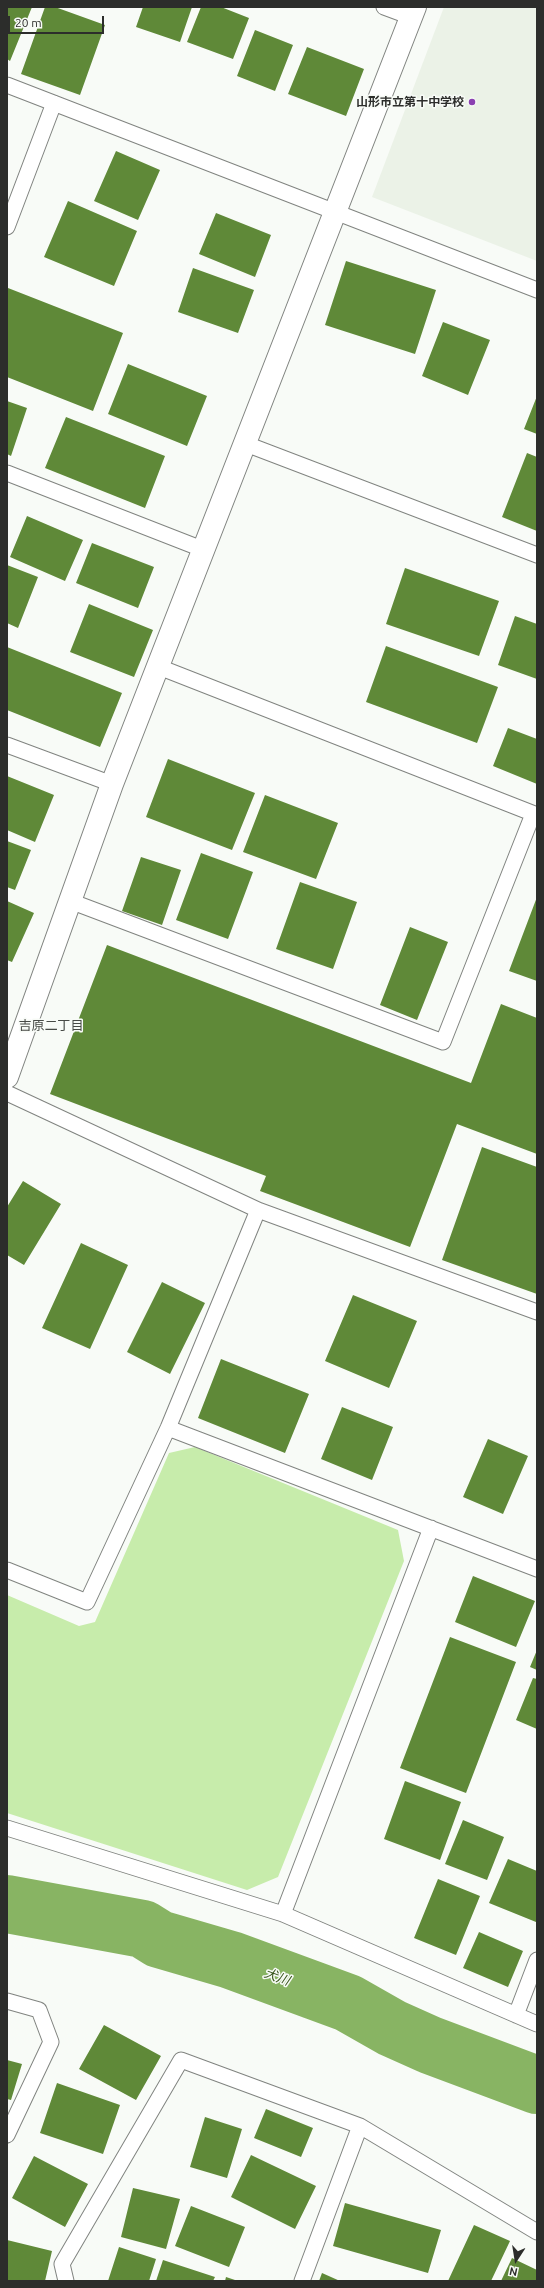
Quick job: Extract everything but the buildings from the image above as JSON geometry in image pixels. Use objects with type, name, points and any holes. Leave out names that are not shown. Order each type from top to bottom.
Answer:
[{"type":"street","points":[[7,1077],[112,784],[159,667],[202,549],[246,444],[337,212],[413,12]]},
{"type":"lane","points":[[384,7],[413,12]]},
{"type":"lane","points":[[7,85],[537,290]]},
{"type":"lane","points":[[7,227],[54,103]]},
{"type":"lane","points":[[246,444],[537,555]]},
{"type":"lane","points":[[7,473],[202,549]]},
{"type":"lane","points":[[70,901],[444,1042],[535,815],[159,667]]},
{"type":"lane","points":[[7,744],[112,784]]},
{"type":"lane","points":[[7,1093],[258,1210],[537,1312]]},
{"type":"lane","points":[[7,1570],[87,1602],[168,1428],[258,1210]]},
{"type":"lane","points":[[168,1428],[537,1568]]},
{"type":"lane","points":[[283,1914],[431,1528]]},
{"type":"lane","points":[[7,1828],[283,1914],[537,2024]]},
{"type":"lane","points":[[516,2015],[537,1960]]},
{"type":"lane","points":[[7,2001],[39,2010],[51,2042],[7,2135]]},
{"type":"lane","points":[[66,2281],[62,2264],[181,2060],[360,2126],[537,2232]]},
{"type":"lane","points":[[302,2281],[360,2126]]},
{"type":"shaded area","name":"山形市立第十中学校","points":[[444,7],[537,7],[537,261],[372,197]]},
{"type":"green space","points":[[195,1447],[398,1530],[404,1561],[278,1877],[247,1890],[7,1813],[7,1595],[79,1626],[95,1622],[169,1453]]},
{"type":"waterway","name":"犬川","points":[[7,1904],[143,1929],[159,1939],[231,1960],[348,2003],[392,2028],[430,2045],[537,2085]]},
{"type":"place","name":"山形市立第十中学校","points":[[472,102]]},
{"type":"district","name":"吉原二丁目","points":[[51,1026]]}]
